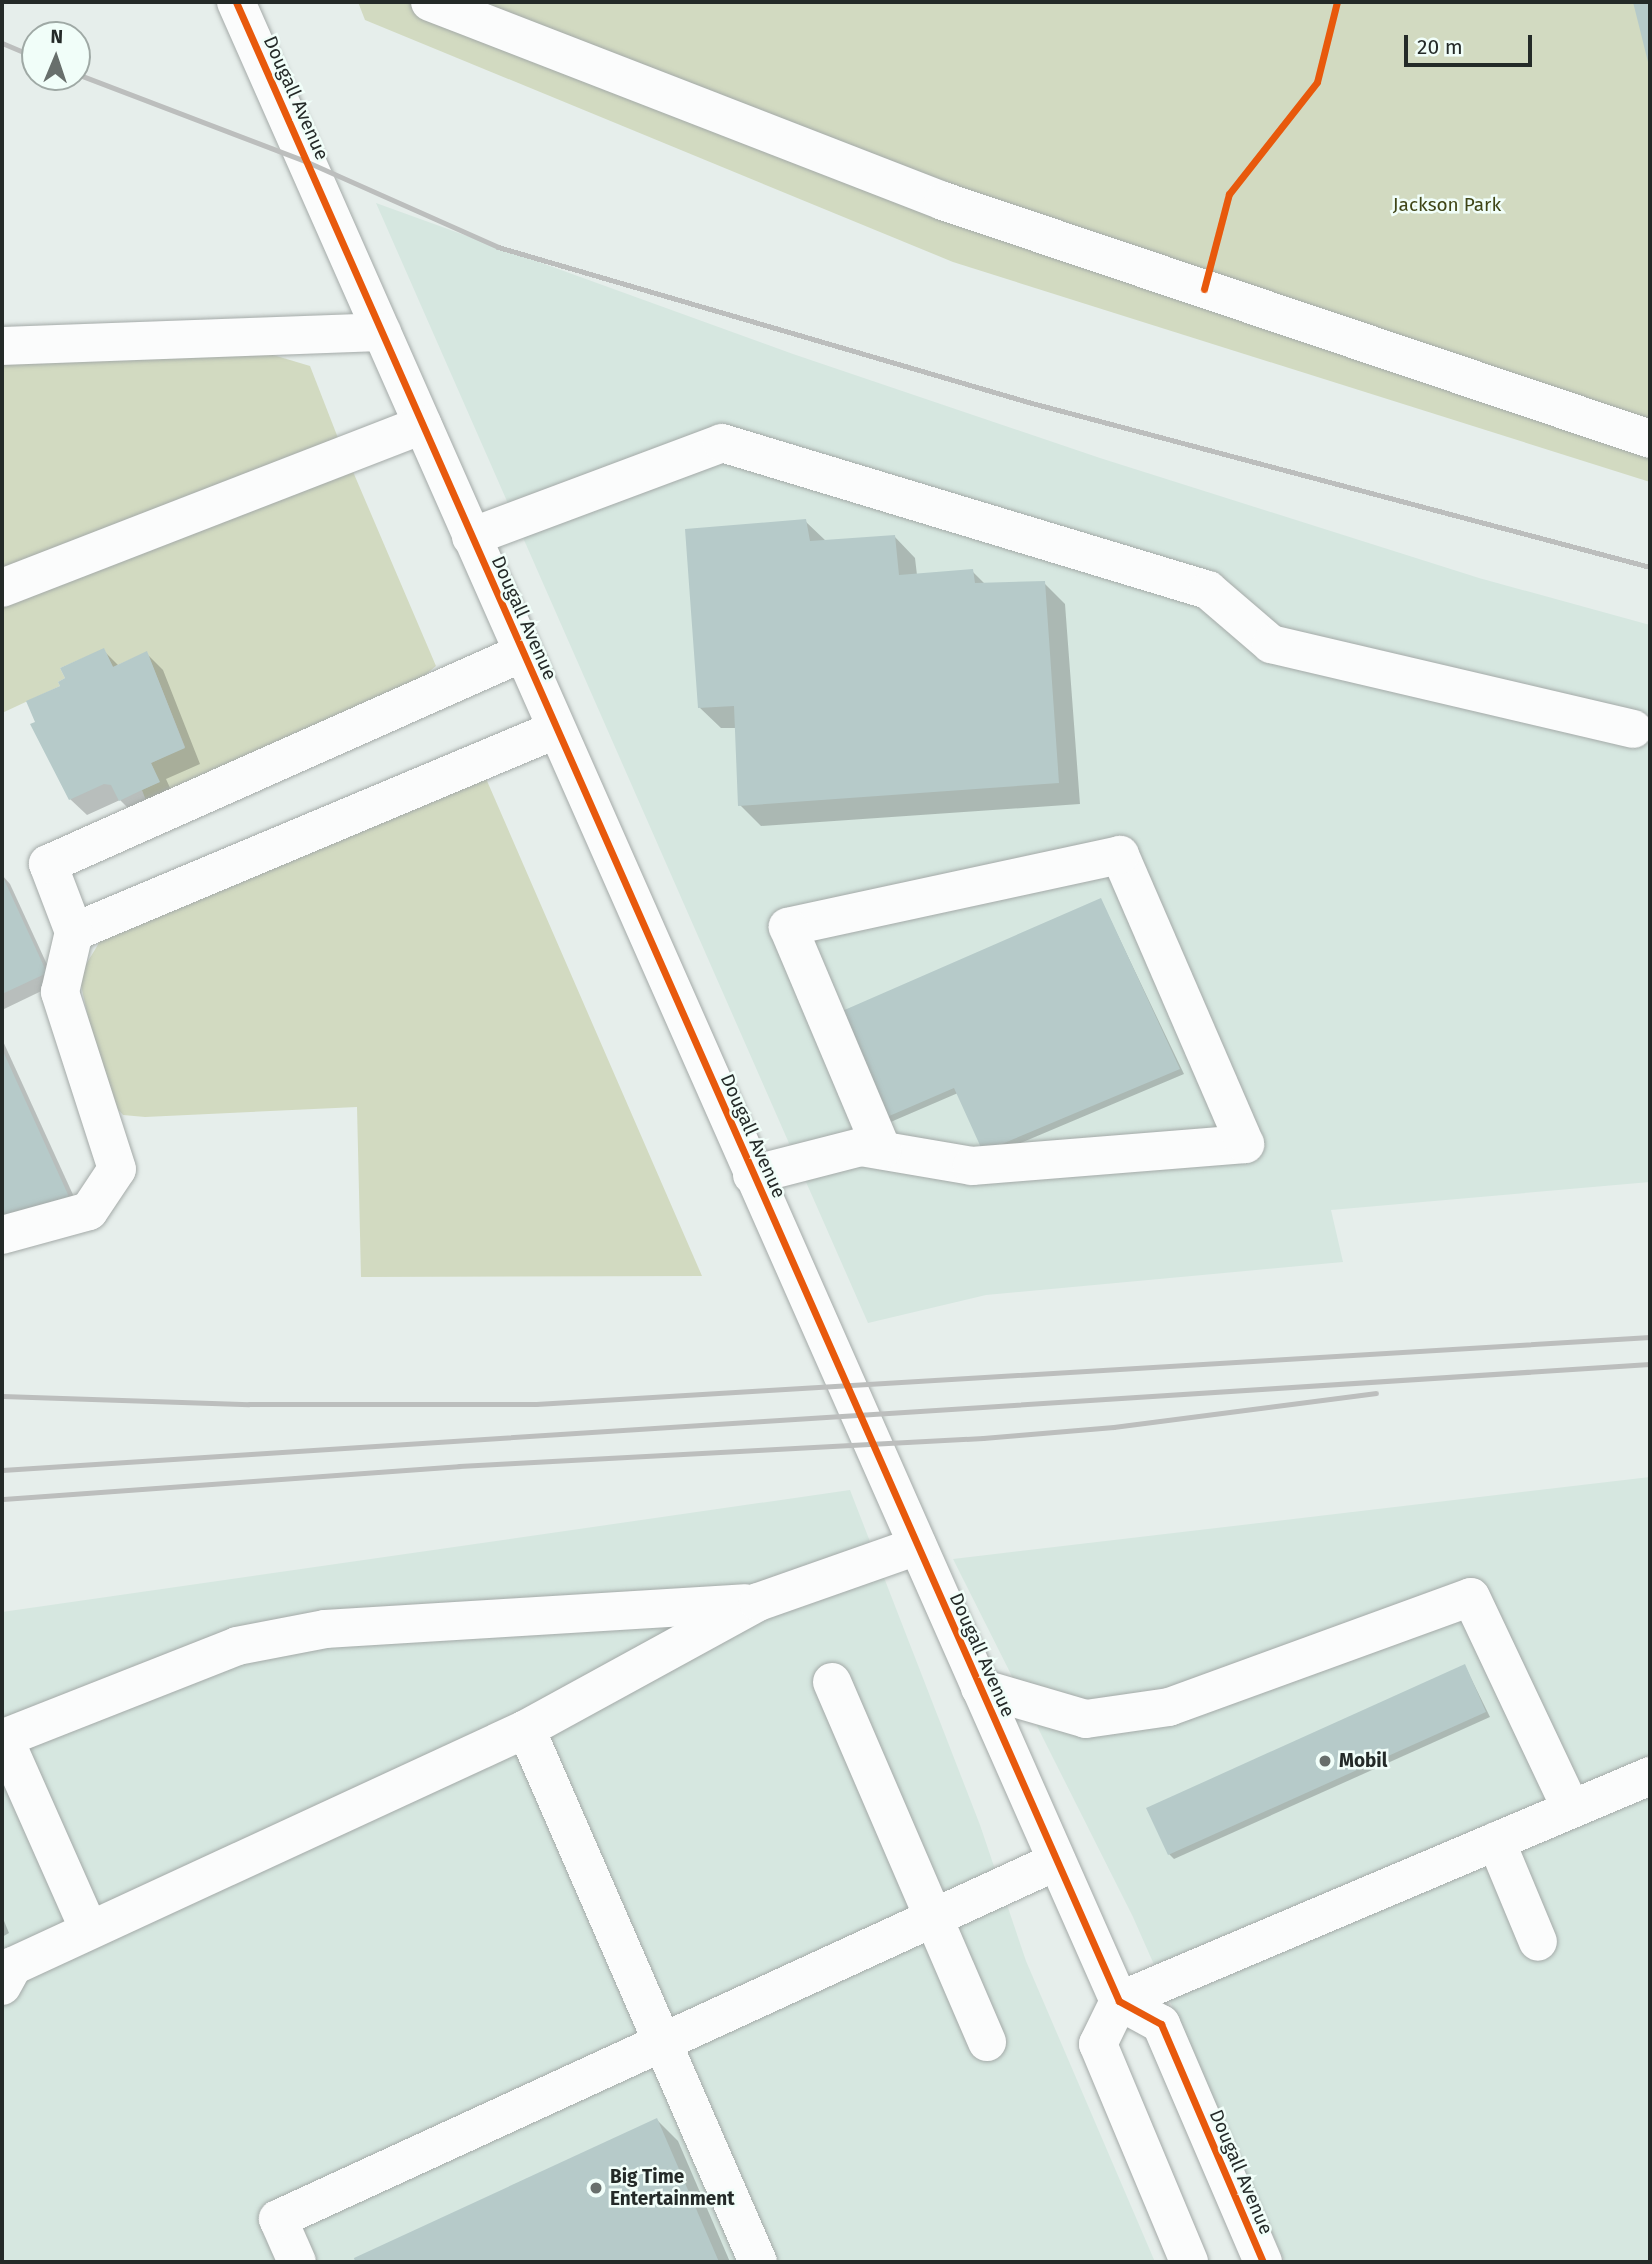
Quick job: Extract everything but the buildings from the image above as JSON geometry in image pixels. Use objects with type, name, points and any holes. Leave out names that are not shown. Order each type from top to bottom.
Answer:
[{"type":"street","name":"Dougall Avenue","points":[[237,2],[555,730],[1119,2001],[1161,2024],[1263,2262]]},
{"type":"street","points":[[430,2],[943,201],[1650,439]]},
{"type":"street","points":[[2,346],[382,332]]},
{"type":"street","points":[[2,588],[423,425]]},
{"type":"street","points":[[471,537],[722,443],[1208,590],[1271,644],[1633,729]]},
{"type":"street","points":[[2,1236],[89,1211],[117,1169],[60,992],[74,932],[48,863],[522,653]]},
{"type":"street","points":[[74,932],[555,730]]},
{"type":"street","points":[[752,1174],[861,1147],[972,1166],[1245,1144],[1120,855],[788,927],[882,1150]]},
{"type":"street","points":[[2,1986],[13,1966],[526,1729],[758,1602],[917,1546]]},
{"type":"street","points":[[979,1688],[1086,1719],[1169,1707],[1471,1597],[1571,1809]]},
{"type":"street","points":[[89,1930],[4,1738],[237,1646],[325,1629],[758,1602]]},
{"type":"street","points":[[832,1682],[937,1916],[987,2042]]},
{"type":"street","points":[[526,1729],[758,2262]]},
{"type":"street","points":[[1189,2262],[1098,2044],[1119,2001],[1650,1776]]},
{"type":"street","points":[[1496,1841],[1538,1942]]},
{"type":"street","points":[[297,2262],[278,2219],[1057,1861]]},
{"type":"shaded area","points":[[376,203],[793,354],[1100,458],[1479,578],[1650,625],[1650,1182],[1331,1210],[1343,1262],[986,1295],[868,1323]]},
{"type":"shaded area","points":[[1650,1477],[1650,2262],[1285,2262],[1133,1917],[953,1559]]},
{"type":"shaded area","points":[[850,1490],[980,1825],[1026,1961],[1155,2262],[2,2262],[2,1612]]},
{"type":"green space","name":"Jackson Park","points":[[358,2],[1650,2],[1650,482],[953,262],[365,20]]},
{"type":"green space","points":[[253,349],[310,366],[338,438],[2,576],[2,360]]},
{"type":"green space","points":[[351,467],[436,666],[413,685],[147,803],[142,790],[159,782],[151,763],[185,747],[147,652],[113,667],[104,649],[60,668],[65,678],[58,682],[60,686],[2,713],[2,604]]},
{"type":"green space","points":[[484,774],[702,1276],[361,1277],[357,1107],[145,1117],[123,1115],[105,1095],[79,976],[105,933]]},
{"type":"railway","points":[[2,43],[21,51]]},
{"type":"railway","points":[[91,79],[305,161],[498,247],[1028,402],[1650,567]]},
{"type":"railway","points":[[2,1396],[249,1404],[536,1404],[1650,1337]]},
{"type":"railway","points":[[2,1470],[1650,1364]]},
{"type":"railway","points":[[2,1499],[459,1466],[983,1438],[1114,1427],[1376,1393]]},
{"type":"cycle path","points":[[236,2],[1119,2001],[1161,2024],[1263,2262]]},
{"type":"cycle path","points":[[1204,289],[1229,194],[1317,82],[1337,2]]},
{"type":"place","name":"Mobil","points":[[1325,1761]]},
{"type":"place","name":"Big Time Entertainment","points":[[596,2188]]}]
